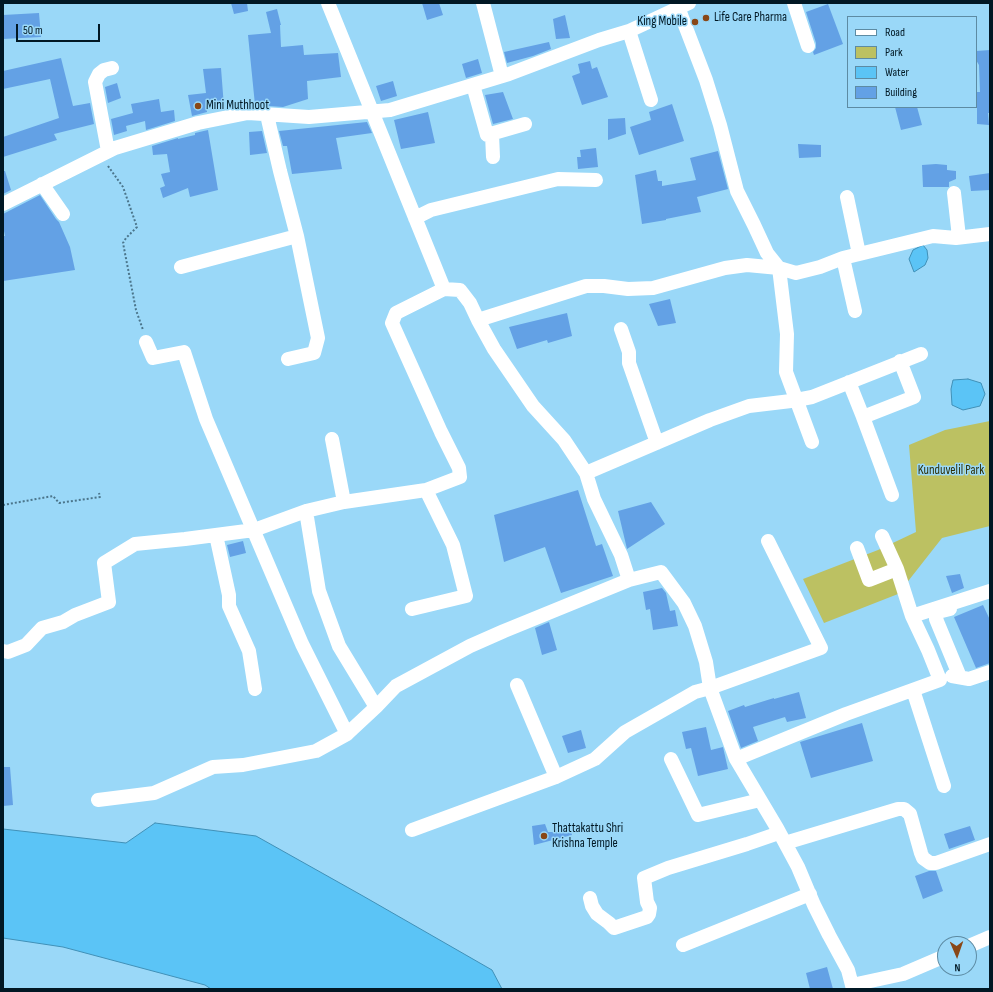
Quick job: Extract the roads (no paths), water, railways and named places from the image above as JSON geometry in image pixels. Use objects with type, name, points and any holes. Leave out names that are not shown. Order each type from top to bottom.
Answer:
[{"type":"street","points":[[328,3],[444,289]]},
{"type":"street","points":[[483,3],[502,76]]},
{"type":"street","points":[[794,3],[808,46]]},
{"type":"street","points":[[3,204],[116,148],[198,123],[248,113],[309,118],[390,110],[502,76],[599,40],[629,31],[684,5],[720,125],[737,191],[767,253],[779,268],[787,334],[786,372],[812,442]]},
{"type":"street","points":[[629,31],[651,100]]},
{"type":"street","points":[[104,153],[95,82],[99,74],[104,70],[112,68]]},
{"type":"street","points":[[473,85],[487,135],[525,124]]},
{"type":"street","points":[[267,115],[297,236],[318,338],[314,353],[288,359]]},
{"type":"street","points":[[492,134],[492,157]]},
{"type":"street","points":[[415,218],[431,210],[558,179],[596,180]]},
{"type":"street","points":[[42,184],[63,214]]},
{"type":"street","points":[[954,193],[959,237]]},
{"type":"street","points":[[847,197],[859,254]]},
{"type":"street","points":[[478,320],[586,286],[604,286],[628,289],[653,288],[725,268],[747,265],[779,268],[796,273],[820,267],[843,258],[933,236],[959,237],[990,234]]},
{"type":"street","points":[[181,267],[297,236]]},
{"type":"street","points":[[843,258],[855,311]]},
{"type":"street","points":[[3,651],[8,652],[26,645],[42,628],[63,622],[75,615],[109,602],[104,563],[135,544],[254,530],[306,511],[344,502],[426,490],[460,477],[459,468],[441,432],[392,323],[396,313],[444,289],[460,290],[470,303],[494,349],[533,406],[564,440],[586,473],[594,499],[621,555],[629,580]]},
{"type":"street","points":[[621,329],[629,352],[629,362],[656,443]]},
{"type":"street","points":[[146,342],[153,358],[184,352],[206,419],[302,644],[347,734]]},
{"type":"street","points":[[586,473],[710,420],[742,408],[812,397],[921,354]]},
{"type":"street","points":[[863,417],[914,397],[900,361]]},
{"type":"street","points":[[849,382],[892,495]]},
{"type":"street","points":[[332,439],[344,502]]},
{"type":"street","points":[[412,609],[466,596],[453,545],[426,490]]},
{"type":"street","points":[[306,511],[319,591],[339,646],[376,707]]},
{"type":"street","points":[[216,535],[229,595],[229,606],[249,651],[255,689]]},
{"type":"street","points":[[882,536],[897,569],[912,616],[940,680]]},
{"type":"street","points":[[412,830],[556,777],[595,759],[625,732],[688,695],[821,648],[768,541]]},
{"type":"street","points":[[858,548],[870,580],[897,569]]},
{"type":"street","points":[[98,800],[154,793],[213,767],[244,765],[316,751],[347,734],[396,686],[470,646],[629,580],[661,572],[684,603],[695,626],[706,662],[710,688],[736,759],[798,868],[829,935],[848,970],[852,987],[903,974],[937,959]]},
{"type":"street","points":[[912,616],[990,591]]},
{"type":"street","points":[[960,677],[936,619],[938,612],[985,597],[990,600]]},
{"type":"street","points":[[736,759],[846,714],[953,675],[969,679],[990,672]]},
{"type":"street","points":[[517,685],[556,777]]},
{"type":"street","points":[[913,690],[944,786]]},
{"type":"street","points":[[671,759],[698,814],[760,800]]},
{"type":"street","points":[[590,898],[592,906],[597,914],[614,928],[647,917],[650,914],[644,878],[668,868],[747,844],[782,838],[898,809],[904,809],[910,814],[923,858],[930,863],[936,863],[990,844]]},
{"type":"street","points":[[683,945],[810,894]]},
{"type":"street","points":[[977,943],[990,937]]},
{"type":"water","points":[[923,245],[927,250],[928,258],[925,265],[914,272],[909,259],[913,250]]},
{"type":"water","points":[[968,379],[981,383],[985,394],[980,406],[963,410],[952,405],[951,389],[953,380]]},
{"type":"water","points":[[155,823],[256,836],[492,970],[502,989],[211,989],[205,985],[63,947],[3,938],[3,829],[126,843]]},
{"type":"place","name":"Life Care Pharma","points":[[706,18]]},
{"type":"place","name":"King Mobile","points":[[695,22]]},
{"type":"place","name":"Mini Muthhoot","points":[[198,106]]},
{"type":"place","name":"Thattakattu Shri Krishna Temple","points":[[544,836]]},
{"type":"park label","name":"Kunduvelil Park","points":[[951,471]]}]
